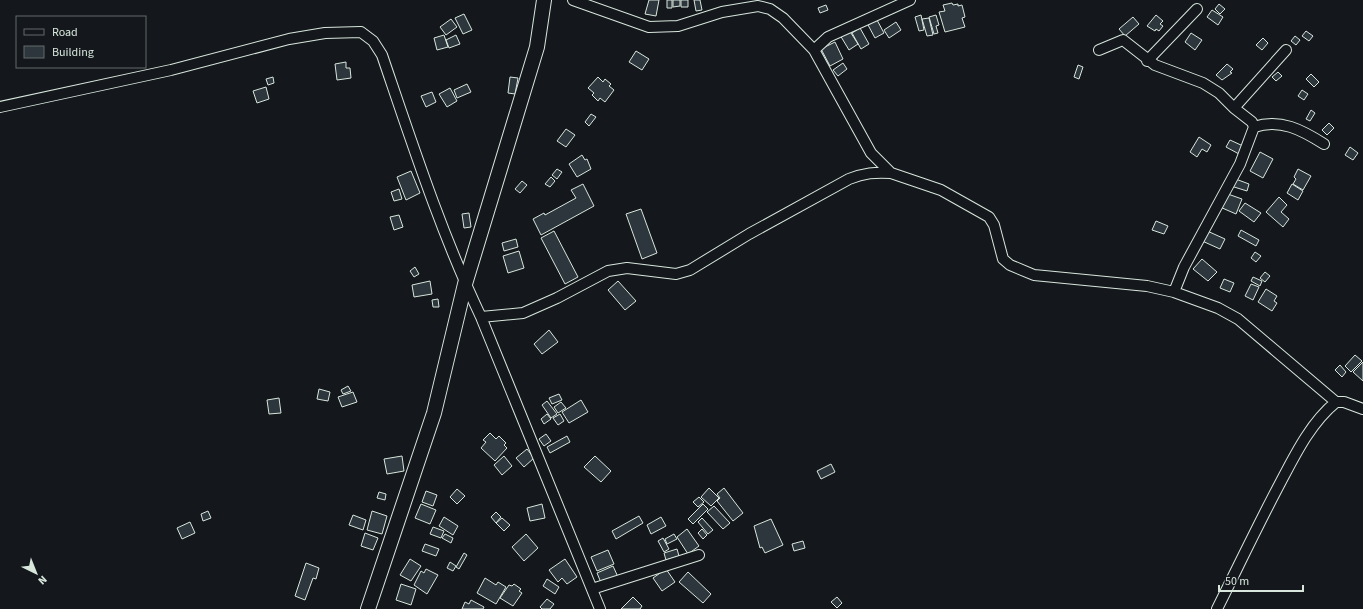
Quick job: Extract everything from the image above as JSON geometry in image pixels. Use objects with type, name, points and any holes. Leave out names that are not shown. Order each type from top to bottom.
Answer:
[{"type":"street","points":[[368,609],[434,413],[465,284],[537,47],[544,0]]},
{"type":"street","points":[[573,0],[650,27],[662,28],[678,26],[722,12],[758,6],[770,9],[783,18],[814,50],[871,153],[891,173]]},
{"type":"street","points":[[814,50],[828,37],[910,0]]},
{"type":"street","points":[[1147,61],[1197,8]]},
{"type":"street","points":[[0,107],[171,70],[289,39],[331,33],[361,32],[374,41],[382,55],[418,161],[465,284],[481,317],[600,609]]},
{"type":"street","points":[[1099,50],[1123,40],[1155,66],[1203,83],[1219,94],[1252,122],[1254,127],[1240,164],[1184,267],[1174,292]]},
{"type":"street","points":[[1234,108],[1286,50]]},
{"type":"street","points":[[1254,127],[1265,124],[1280,124],[1308,134],[1324,144]]},
{"type":"street","points":[[481,317],[523,313],[557,298],[608,271],[626,268],[676,274],[690,270],[749,234],[849,179],[875,172],[891,173],[941,190],[989,217],[994,225],[1003,259],[1010,265],[1019,269],[1034,275],[1147,286],[1174,292],[1218,308],[1238,319],[1336,402]]},
{"type":"street","points":[[1217,609],[1294,456],[1314,426],[1326,410],[1336,402],[1344,402],[1362,406]]},
{"type":"street","points":[[592,589],[699,555]]},
{"type":"building","points":[[649,0],[659,0],[656,16],[645,14]]},
{"type":"building","points":[[667,0],[672,0],[672,8],[667,8]]},
{"type":"building","points":[[673,0],[680,0],[680,6],[673,7]]},
{"type":"building","points":[[681,0],[688,0],[688,7],[681,7]]},
{"type":"building","points":[[694,0],[700,0],[702,10],[696,11]]},
{"type":"building","points":[[952,3],[953,5],[958,4],[958,6],[962,5],[965,17],[962,18],[965,27],[945,32],[939,12],[945,11],[943,5]]},
{"type":"building","points":[[1219,4],[1225,9],[1220,14],[1215,9]]},
{"type":"building","points":[[826,5],[828,10],[820,13],[818,8]]},
{"type":"building","points":[[1212,10],[1223,17],[1218,25],[1207,17]]},
{"type":"building","points":[[464,14],[472,30],[463,34],[455,18]]},
{"type":"building","points":[[921,15],[924,30],[919,31],[915,17]]},
{"type":"building","points":[[936,15],[939,25],[936,26],[938,33],[934,34],[929,17]]},
{"type":"building","points":[[1156,15],[1163,21],[1160,24],[1163,26],[1159,31],[1156,29],[1155,31],[1147,26]]},
{"type":"building","points":[[1133,17],[1139,24],[1125,36],[1119,29]]},
{"type":"building","points":[[929,18],[933,35],[927,36],[922,19]]},
{"type":"building","points":[[451,19],[457,27],[446,35],[440,27]]},
{"type":"building","points":[[877,20],[884,33],[875,38],[868,25]]},
{"type":"building","points":[[896,22],[901,30],[889,38],[884,30]]},
{"type":"building","points":[[860,28],[869,44],[861,49],[852,33]]},
{"type":"building","points":[[849,30],[858,44],[849,50],[840,35]]},
{"type":"building","points":[[1306,31],[1313,36],[1309,41],[1302,36]]},
{"type":"building","points":[[1191,33],[1202,40],[1195,50],[1185,42]]},
{"type":"building","points":[[444,35],[448,47],[437,50],[434,38]]},
{"type":"building","points":[[456,35],[460,44],[449,48],[446,40]]},
{"type":"building","points":[[1295,36],[1300,40],[1296,45],[1291,41]]},
{"type":"building","points":[[1263,38],[1268,43],[1262,50],[1256,45]]},
{"type":"building","points":[[835,42],[843,59],[830,66],[821,49]]},
{"type":"building","points":[[636,51],[649,59],[642,70],[629,62]]},
{"type":"building","points":[[346,62],[346,68],[350,68],[351,78],[337,80],[335,64]]},
{"type":"building","points":[[843,63],[847,69],[838,76],[833,70]]},
{"type":"building","points":[[1227,64],[1233,69],[1230,72],[1232,73],[1222,80],[1216,75]]},
{"type":"building","points":[[1078,65],[1083,67],[1079,79],[1074,77]]},
{"type":"building","points":[[1278,72],[1282,76],[1276,81],[1272,77]]},
{"type":"building","points":[[1311,74],[1319,82],[1314,87],[1306,79]]},
{"type":"building","points":[[273,77],[274,83],[268,85],[266,79]]},
{"type":"building","points":[[510,77],[518,78],[515,94],[508,93]]},
{"type":"building","points":[[598,77],[603,82],[605,79],[611,84],[609,86],[614,90],[605,102],[600,98],[598,101],[592,95],[594,93],[588,88]]},
{"type":"building","points":[[467,84],[471,92],[457,98],[454,90]]},
{"type":"building","points":[[266,87],[269,99],[257,103],[253,91]]},
{"type":"building","points":[[450,88],[457,101],[447,107],[439,94]]},
{"type":"building","points":[[1302,90],[1308,94],[1304,100],[1298,96]]},
{"type":"building","points":[[432,92],[436,102],[426,107],[421,96]]},
{"type":"building","points":[[1311,110],[1315,113],[1310,121],[1306,119]]},
{"type":"building","points":[[591,114],[596,117],[589,126],[585,122]]},
{"type":"building","points":[[1329,123],[1334,128],[1327,135],[1322,130]]},
{"type":"building","points":[[566,129],[575,135],[566,147],[557,141]]},
{"type":"building","points":[[1199,137],[1211,145],[1207,152],[1202,149],[1197,157],[1190,152]]},
{"type":"building","points":[[1230,140],[1243,146],[1239,154],[1226,147]]},
{"type":"building","points":[[1350,147],[1358,153],[1353,160],[1345,155]]},
{"type":"building","points":[[1260,152],[1273,159],[1263,178],[1250,171]]},
{"type":"building","points":[[582,155],[585,160],[587,159],[591,169],[577,177],[569,164]]},
{"type":"building","points":[[557,169],[562,172],[557,179],[552,175]]},
{"type":"building","points":[[1298,169],[1311,176],[1303,190],[1293,184],[1296,179],[1294,177]]},
{"type":"building","points":[[411,171],[420,193],[406,200],[397,177]]},
{"type":"building","points":[[551,177],[555,181],[550,187],[545,184]]},
{"type":"building","points":[[1233,178],[1249,184],[1247,191],[1231,186]]},
{"type":"building","points":[[522,181],[527,185],[520,193],[515,189]]},
{"type":"building","points":[[583,184],[594,206],[541,235],[533,219],[544,213],[545,215],[576,198],[571,190]]},
{"type":"building","points":[[1292,184],[1303,191],[1298,200],[1287,193]]},
{"type":"building","points":[[399,189],[402,199],[394,201],[391,192]]},
{"type":"building","points":[[1225,193],[1242,199],[1236,214],[1220,207]]},
{"type":"building","points":[[1279,197],[1287,205],[1281,212],[1289,219],[1283,227],[1266,212]]},
{"type":"building","points":[[1245,203],[1261,213],[1254,222],[1239,211]]},
{"type":"building","points":[[641,209],[657,253],[642,259],[626,214]]},
{"type":"building","points":[[469,213],[471,227],[464,228],[462,214]]},
{"type":"building","points":[[399,215],[403,227],[394,230],[390,217]]},
{"type":"building","points":[[1156,221],[1168,226],[1164,234],[1152,230]]},
{"type":"building","points":[[1205,230],[1225,239],[1220,249],[1200,240]]},
{"type":"building","points":[[1241,230],[1259,240],[1256,246],[1238,236]]},
{"type":"building","points":[[554,231],[578,277],[565,284],[541,238]]},
{"type":"building","points":[[516,239],[518,247],[504,251],[502,243]]},
{"type":"building","points":[[519,251],[524,268],[508,273],[503,256]]},
{"type":"building","points":[[1255,252],[1261,256],[1256,262],[1251,258]]},
{"type":"building","points":[[1202,259],[1217,272],[1208,281],[1193,269]]},
{"type":"building","points":[[415,267],[419,274],[414,277],[410,271]]},
{"type":"building","points":[[1265,272],[1270,276],[1265,282],[1260,278]]},
{"type":"building","points":[[1253,277],[1262,281],[1260,286],[1251,281]]},
{"type":"building","points":[[1224,279],[1234,283],[1230,292],[1220,288]]},
{"type":"building","points":[[430,281],[432,294],[414,297],[412,285]]},
{"type":"building","points":[[618,281],[636,301],[625,310],[608,290]]},
{"type":"building","points":[[1251,284],[1259,287],[1253,300],[1245,296]]},
{"type":"building","points":[[1266,289],[1277,296],[1274,301],[1277,303],[1272,311],[1258,302]]},
{"type":"building","points":[[438,299],[439,307],[433,307],[432,300]]},
{"type":"building","points":[[549,330],[558,342],[542,354],[534,344]]},
{"type":"building","points":[[1355,355],[1362,361],[1351,372],[1345,366]]},
{"type":"building","points":[[1363,362],[1363,381],[1353,372]]},
{"type":"building","points":[[1340,365],[1346,372],[1342,377],[1335,370]]},
{"type":"building","points":[[348,386],[351,391],[343,394],[341,390]]},
{"type":"building","points":[[319,389],[330,392],[328,401],[317,399]]},
{"type":"building","points":[[353,392],[357,402],[342,407],[338,397]]},
{"type":"building","points":[[559,394],[562,400],[552,404],[549,398]]},
{"type":"building","points":[[279,398],[281,413],[269,414],[267,400]]},
{"type":"building","points":[[581,400],[588,412],[569,423],[562,412]]},
{"type":"building","points":[[547,401],[557,414],[551,418],[542,405]]},
{"type":"building","points":[[561,402],[566,408],[558,413],[554,407]]},
{"type":"building","points":[[547,414],[551,419],[544,424],[541,419]]},
{"type":"building","points":[[560,414],[564,421],[558,425],[553,418]]},
{"type":"building","points":[[490,433],[496,439],[499,436],[506,443],[504,445],[507,448],[495,461],[481,448],[486,442],[483,440]]},
{"type":"building","points":[[546,434],[551,441],[544,446],[539,439]]},
{"type":"building","points":[[567,436],[570,442],[550,453],[547,447]]},
{"type":"building","points":[[527,449],[534,458],[524,467],[516,458]]},
{"type":"building","points":[[402,456],[404,471],[387,474],[384,459]]},
{"type":"building","points":[[504,456],[512,466],[502,475],[494,465]]},
{"type":"building","points":[[595,456],[611,471],[601,482],[584,467]]},
{"type":"building","points":[[831,464],[835,472],[821,479],[817,471]]},
{"type":"building","points":[[709,488],[719,498],[711,506],[701,497]]},
{"type":"building","points":[[724,488],[743,513],[733,521],[717,501],[720,498],[717,494]]},
{"type":"building","points":[[457,489],[465,496],[457,504],[450,497]]},
{"type":"building","points":[[426,491],[437,495],[433,506],[422,502]]},
{"type":"building","points":[[379,492],[386,494],[385,500],[377,498]]},
{"type":"building","points":[[699,497],[704,502],[698,507],[693,502]]},
{"type":"building","points":[[421,504],[436,510],[430,524],[415,518]]},
{"type":"building","points":[[542,504],[545,518],[530,521],[527,508]]},
{"type":"building","points":[[703,504],[708,509],[693,524],[688,519]]},
{"type":"building","points":[[714,506],[730,523],[723,529],[707,512]]},
{"type":"building","points":[[208,511],[211,518],[203,521],[201,514]]},
{"type":"building","points":[[372,511],[387,516],[382,534],[367,530]]},
{"type":"building","points":[[496,512],[501,517],[496,523],[491,517]]},
{"type":"building","points":[[353,515],[366,520],[363,530],[349,525]]},
{"type":"building","points":[[639,516],[643,523],[616,539],[612,531]]},
{"type":"building","points":[[444,517],[458,526],[453,535],[439,526]]},
{"type":"building","points":[[661,517],[666,526],[651,534],[647,525]]},
{"type":"building","points":[[502,518],[510,525],[504,531],[496,523]]},
{"type":"building","points":[[702,518],[713,530],[708,534],[698,522]]},
{"type":"building","points":[[771,519],[783,545],[765,553],[762,547],[760,548],[754,526]]},
{"type":"building","points":[[190,522],[195,533],[182,539],[177,528]]},
{"type":"building","points":[[433,527],[444,531],[441,538],[430,534]]},
{"type":"building","points":[[687,529],[699,546],[688,554],[677,537]]},
{"type":"building","points":[[702,529],[707,535],[703,539],[698,533]]},
{"type":"building","points":[[365,533],[378,538],[373,550],[361,546]]},
{"type":"building","points":[[445,534],[453,538],[451,543],[442,538]]},
{"type":"building","points":[[526,534],[538,548],[524,561],[512,547]]},
{"type":"building","points":[[674,534],[677,539],[667,544],[665,539]]},
{"type":"building","points":[[663,538],[669,549],[664,552],[658,541]]},
{"type":"building","points":[[803,541],[805,548],[794,551],[792,544]]},
{"type":"building","points":[[425,544],[439,549],[436,556],[422,551]]},
{"type":"building","points":[[677,549],[679,556],[666,560],[664,553]]},
{"type":"building","points":[[608,550],[614,564],[597,571],[591,557]]},
{"type":"building","points":[[464,553],[467,555],[459,569],[456,567]]},
{"type":"building","points":[[410,559],[421,566],[411,581],[400,575]]},
{"type":"building","points":[[565,559],[577,577],[567,584],[562,578],[558,582],[549,570]]},
{"type":"building","points":[[450,562],[456,566],[453,571],[447,568]]},
{"type":"building","points":[[306,563],[319,568],[316,579],[313,578],[305,600],[295,596]]},
{"type":"building","points":[[613,566],[618,577],[602,585],[597,573]]},
{"type":"building","points":[[426,569],[438,575],[427,594],[414,585],[421,571],[424,573]]},
{"type":"building","points":[[666,569],[675,582],[662,591],[653,578]]},
{"type":"building","points":[[688,572],[711,594],[703,603],[679,582]]},
{"type":"building","points":[[485,578],[496,585],[498,582],[506,587],[496,604],[477,593]]},
{"type":"building","points":[[547,579],[559,587],[555,594],[543,586]]},
{"type":"building","points":[[401,584],[416,589],[411,605],[396,600]]},
{"type":"building","points":[[514,584],[521,589],[519,591],[522,593],[513,606],[500,598],[509,585],[512,586]]},
{"type":"building","points":[[633,597],[642,606],[640,609],[621,609]]},
{"type":"building","points":[[837,597],[842,603],[837,608],[831,602]]},
{"type":"building","points":[[547,599],[554,604],[550,609],[542,609],[540,607]]},
{"type":"building","points":[[471,600],[484,607],[483,609],[462,609],[465,602],[469,604]]}]
